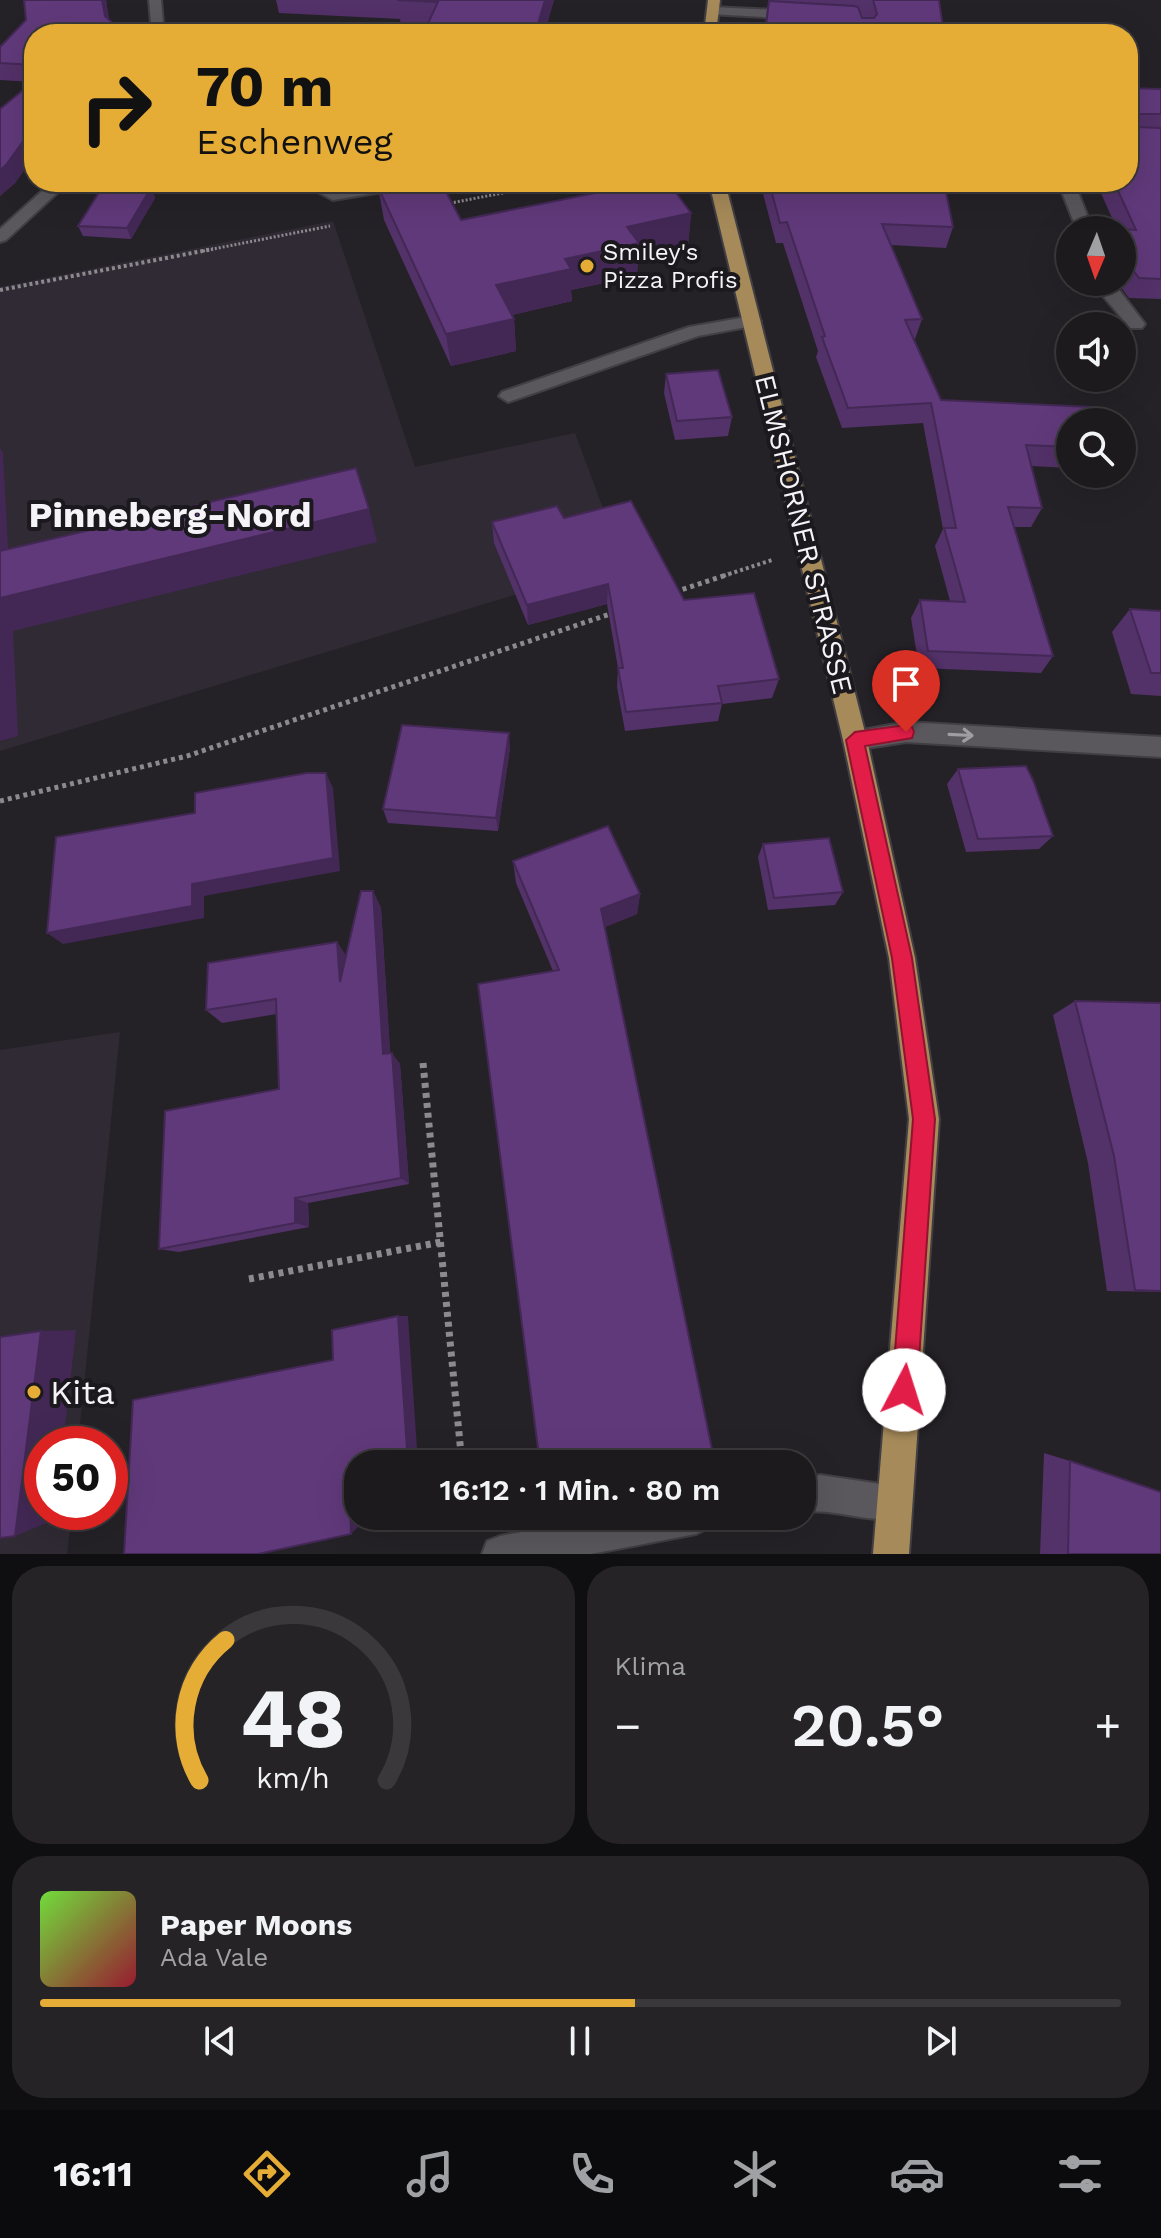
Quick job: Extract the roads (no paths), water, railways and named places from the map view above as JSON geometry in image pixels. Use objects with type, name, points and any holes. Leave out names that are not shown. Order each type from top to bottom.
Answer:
[{"type":"main road","name":"ELMSHORNER STRASSE","points":[[720,192],[855,740],[902,958],[924,1119],[891,1554]]},
{"type":"street","points":[[155,0],[157,24]]},
{"type":"street","points":[[713,6],[811,16]]},
{"type":"street","points":[[0,237],[50,192]]},
{"type":"street","points":[[328,192],[333,195],[351,192]]},
{"type":"street","points":[[1070,192],[1079,216]]},
{"type":"street","points":[[1112,296],[1126,312]]},
{"type":"street","points":[[508,396],[695,331],[752,321]]},
{"type":"street","points":[[855,740],[906,732],[1161,747]]},
{"type":"street","points":[[816,1493],[894,1503]]},
{"type":"street","points":[[500,1554],[624,1530]]},
{"type":"place","name":"Smiley's Pizza Profis","points":[[587,266]]},
{"type":"place","name":"Kita","points":[[34,1392]]},
{"type":"district","name":"Pinneberg-Nord","points":[[170,514]]}]
